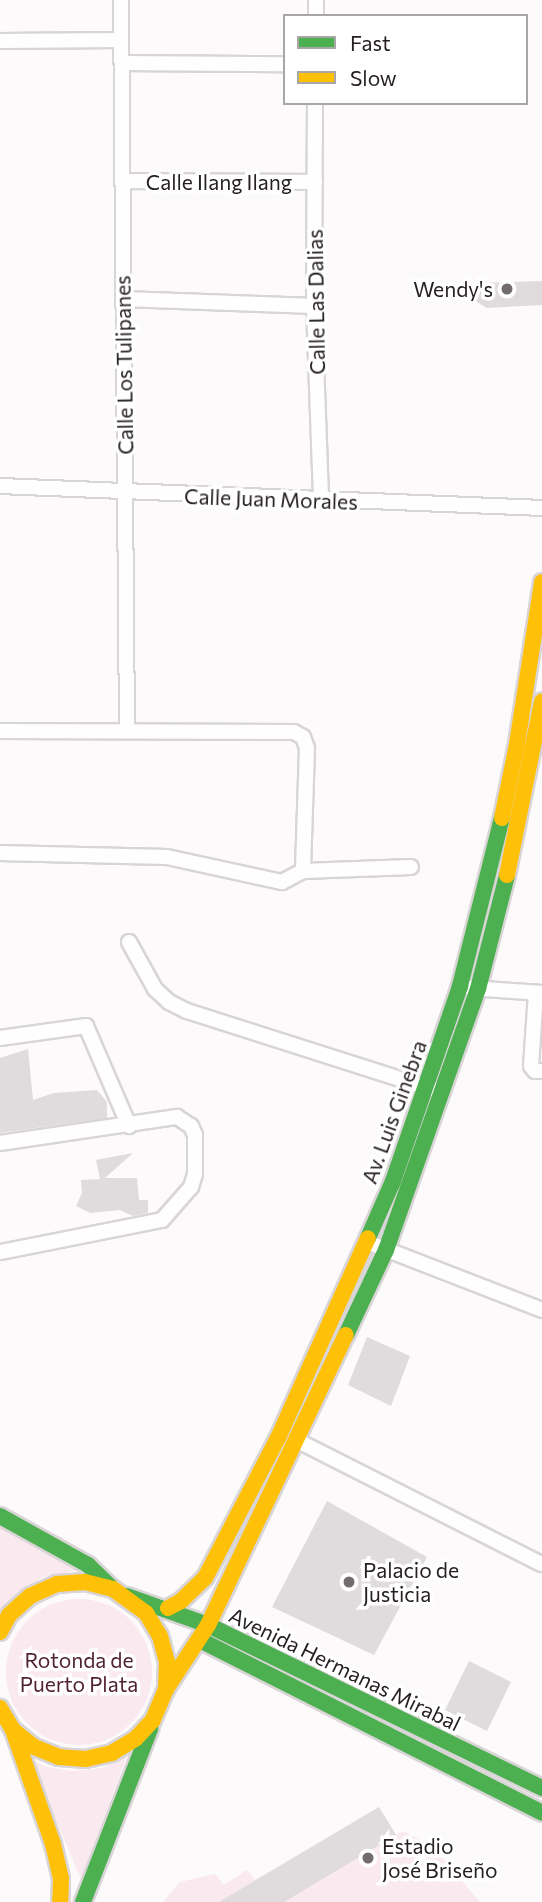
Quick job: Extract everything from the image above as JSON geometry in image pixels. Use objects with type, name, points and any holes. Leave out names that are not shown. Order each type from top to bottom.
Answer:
[{"type":"street","name":"Calle Los Tulipanes","points":[[121,0],[127,730]]},
{"type":"street","points":[[0,41],[121,40]]},
{"type":"street","points":[[121,64],[283,64]]},
{"type":"street","name":"Calle Las Dalias","points":[[315,105],[314,306],[321,501]]},
{"type":"street","name":"Calle Ilang Ilang","points":[[122,181],[315,182]]},
{"type":"street","points":[[124,299],[314,306]]},
{"type":"street","name":"Calle Juan Morales","points":[[0,486],[542,508]]},
{"type":"street","name":"Av. Luis Ginebra","points":[[168,1608],[181,1601],[205,1578],[278,1438],[367,1242],[426,1087],[460,986],[489,879],[517,744],[542,582]]},
{"type":"street","name":"Av. Luis Ginebra","points":[[166,1689],[208,1625],[386,1250],[444,1092],[478,989],[513,852],[542,702]]},
{"type":"street","points":[[0,731],[294,732],[303,737],[307,748],[303,871]]},
{"type":"street","points":[[5,853],[167,857],[282,882],[303,871],[411,867]]},
{"type":"street","points":[[129,942],[155,989],[169,1002],[187,1011],[444,1092]]},
{"type":"street","points":[[460,986],[539,993],[531,1066],[535,1071],[542,1071]]},
{"type":"street","points":[[0,1038],[86,1026],[129,1126]]},
{"type":"street","points":[[0,1143],[177,1117],[191,1126],[195,1135],[195,1174],[191,1187],[162,1220],[0,1252]]},
{"type":"street","points":[[367,1242],[542,1310]]},
{"type":"street","points":[[296,1440],[542,1564]]},
{"type":"street","points":[[0,1516],[88,1564],[146,1613],[160,1636],[167,1662],[166,1689],[83,1902]]},
{"type":"street","points":[[0,1632],[9,1615],[30,1596],[57,1584],[85,1582],[120,1592]]},
{"type":"street","name":"Avenida Hermanas Mirabal","points":[[120,1592],[208,1625],[542,1788]]},
{"type":"street","name":"Avenida Hermanas Mirabal","points":[[200,1640],[542,1813]]},
{"type":"street","points":[[0,1708],[13,1730],[53,1844],[61,1880],[60,1902]]},
{"type":"street","points":[[13,1730],[34,1747],[59,1757],[86,1759],[112,1753],[135,1740],[153,1720]]},
{"type":"green space","points":[[0,1526],[82,1570],[43,1577],[16,1595],[0,1614]]},
{"type":"green space","name":"Rotonda de Puerto Plata","points":[[79,1599],[107,1605],[131,1620],[146,1644],[152,1672],[146,1700],[131,1724],[107,1739],[79,1745],[51,1739],[27,1724],[12,1700],[6,1672],[12,1644],[27,1620],[51,1605]]},
{"type":"green space","points":[[127,1756],[81,1879],[30,1759],[47,1767],[72,1771],[102,1768]]},
{"type":"green space","name":"Estadio José Briseño","points":[[379,1807],[396,1835],[403,1831],[432,1846],[480,1902],[163,1902],[180,1882],[215,1874],[224,1885],[247,1870],[255,1880]]},
{"type":"building","name":"Wendy's","points":[[542,281],[542,305],[487,308],[465,295],[480,283]]},
{"type":"building","points":[[28,1049],[33,1100],[54,1093],[97,1090],[107,1102],[107,1118],[0,1133],[0,1058]]},
{"type":"building","points":[[133,1153],[105,1178],[137,1178],[139,1200],[148,1200],[148,1213],[133,1216],[120,1210],[90,1213],[76,1206],[82,1193],[81,1180],[100,1179],[96,1160]]},
{"type":"building","points":[[367,1337],[410,1356],[391,1406],[348,1385]]},
{"type":"building","name":"Palacio de Justicia","points":[[327,1501],[427,1557],[374,1655],[272,1607]]},
{"type":"building","points":[[469,1661],[511,1682],[487,1731],[445,1710]]},
{"type":"building","points":[[379,1807],[396,1835],[284,1902],[219,1902]]},
{"type":"traffic: fast","points":[[368,1238],[393,1181],[460,986],[502,818]]},
{"type":"traffic: fast","points":[[346,1335],[386,1250],[478,989],[507,875]]},
{"type":"traffic: fast","points":[[0,1516],[88,1565],[111,1587]]},
{"type":"traffic: fast","points":[[127,1596],[208,1625],[542,1788]]},
{"type":"traffic: fast","points":[[200,1640],[542,1813]]},
{"type":"traffic: fast","points":[[83,1902],[150,1729]]},
{"type":"traffic: slow","points":[[502,818],[517,744],[542,582]]},
{"type":"traffic: slow","points":[[507,875],[542,702]]},
{"type":"traffic: slow","points":[[168,1608],[181,1601],[205,1578],[278,1438],[368,1238]]},
{"type":"traffic: slow","points":[[166,1689],[208,1625],[346,1335]]},
{"type":"traffic: slow","points":[[0,1632],[9,1615],[30,1596],[57,1584],[85,1582],[113,1589],[146,1613],[160,1636],[167,1662],[166,1689],[153,1720],[135,1739],[112,1753],[86,1759],[59,1757],[34,1747],[13,1730],[0,1708]]},
{"type":"traffic: slow","points":[[13,1730],[53,1844],[61,1879],[60,1902]]},
{"type":"place","name":"Wendy's","points":[[507,289]]},
{"type":"place","name":"Palacio de Justicia","points":[[349,1582]]},
{"type":"place","name":"Estadio José Briseño","points":[[368,1858]]}]
